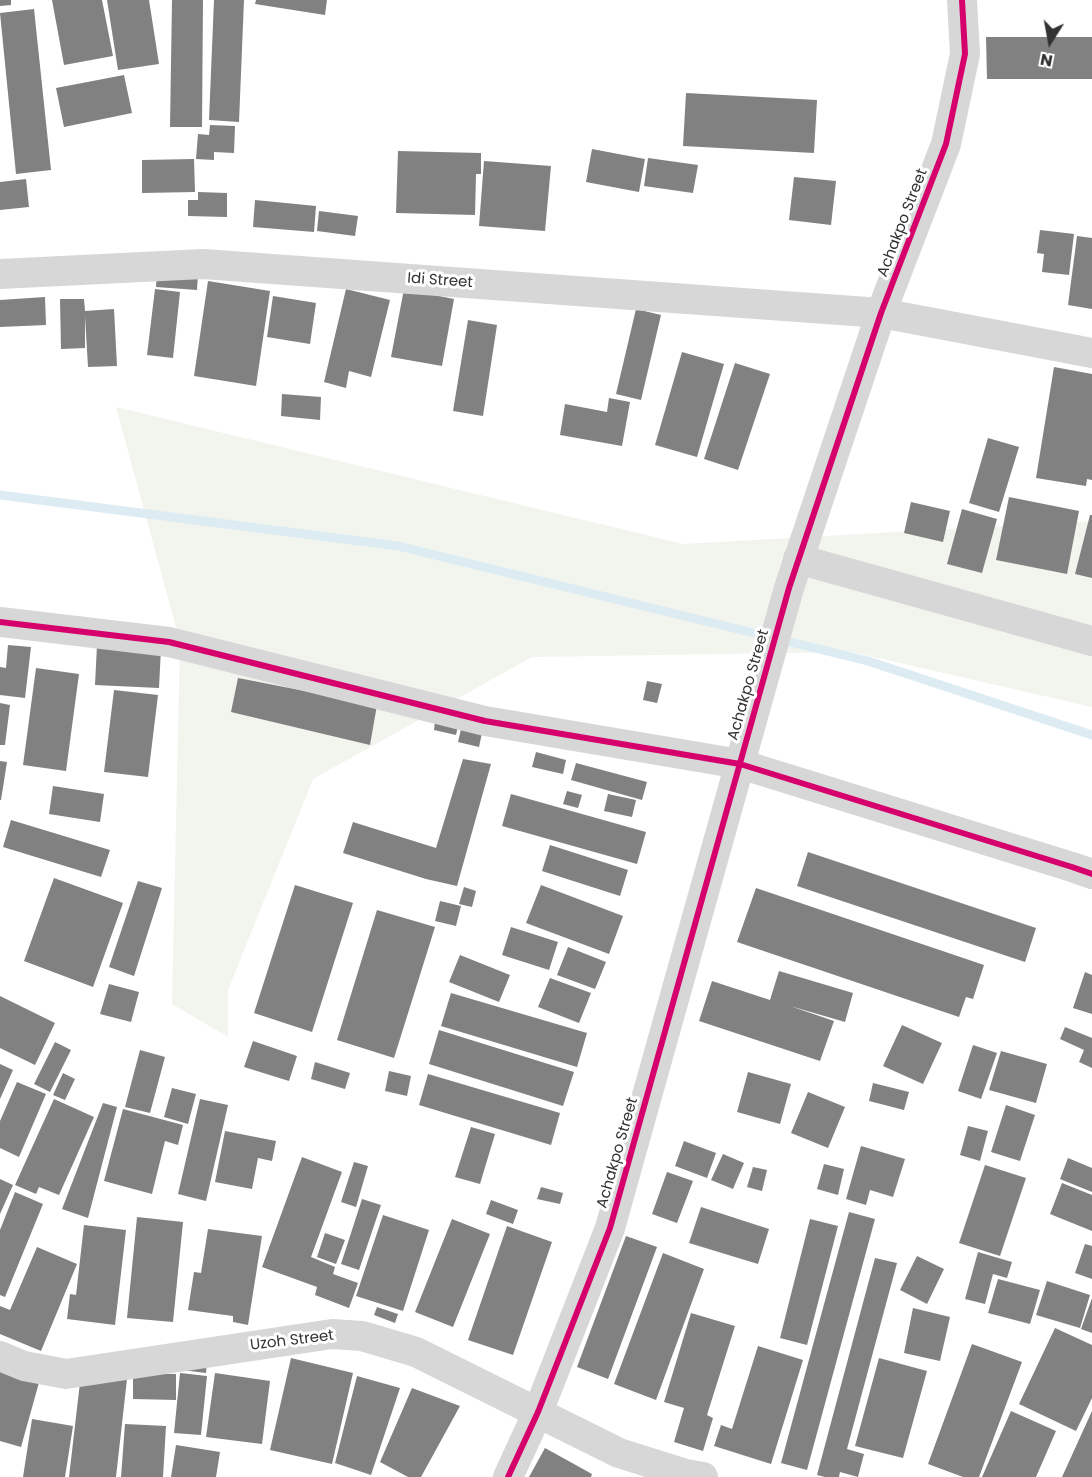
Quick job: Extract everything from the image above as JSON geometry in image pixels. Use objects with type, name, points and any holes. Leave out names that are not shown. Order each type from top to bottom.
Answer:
[{"type":"street","name":"Achakpo Street","points":[[508,1477],[538,1412],[610,1228],[789,588],[881,313],[946,144],[965,54],[962,0]]},
{"type":"street","name":"Idi Street","points":[[0,274],[203,264],[881,313],[1092,353]]},
{"type":"street","points":[[798,560],[1092,641]]},
{"type":"street","points":[[0,622],[169,642],[485,721],[740,764],[1092,874]]},
{"type":"street","name":"Uzoh Street","points":[[0,1356],[24,1366],[66,1374],[332,1334],[362,1336],[416,1352],[620,1453],[686,1474],[703,1477]]},
{"type":"shaded area","points":[[116,407],[683,544],[1092,521],[1092,707],[852,652],[532,657],[313,779],[228,990],[228,1037],[172,1004],[180,642]]},
{"type":"building","points":[[0,0],[11,0],[11,5],[0,6]]},
{"type":"building","points":[[52,0],[102,0],[113,56],[64,65]]},
{"type":"building","points":[[107,0],[149,0],[159,64],[118,70]]},
{"type":"building","points":[[172,0],[203,0],[202,127],[170,127]]},
{"type":"building","points":[[214,0],[244,0],[239,122],[209,120]]},
{"type":"building","points":[[256,0],[327,0],[325,15],[255,4]]},
{"type":"building","points":[[34,9],[51,170],[16,174],[0,13]]},
{"type":"building","points":[[986,37],[1092,37],[1092,79],[987,79]]},
{"type":"building","points":[[124,75],[132,113],[64,127],[56,88]]},
{"type":"building","points":[[686,93],[817,100],[814,153],[683,146]]},
{"type":"building","points":[[210,125],[235,126],[234,153],[214,152],[214,160],[196,159],[198,134],[209,135]]},
{"type":"building","points":[[592,149],[645,159],[639,192],[586,182]]},
{"type":"building","points":[[398,151],[481,153],[481,174],[476,174],[475,215],[396,213]]},
{"type":"building","points":[[648,158],[698,165],[693,193],[644,186]]},
{"type":"building","points":[[194,159],[195,192],[142,193],[142,160]]},
{"type":"building","points":[[484,161],[551,166],[545,231],[479,226]]},
{"type":"building","points":[[794,177],[836,181],[831,225],[789,220]]},
{"type":"building","points":[[26,179],[29,207],[0,210],[0,182]]},
{"type":"building","points":[[198,192],[227,193],[227,217],[188,216],[188,200],[198,200]]},
{"type":"building","points":[[255,200],[316,206],[314,232],[253,227]]},
{"type":"building","points":[[319,211],[358,216],[355,236],[317,231]]},
{"type":"building","points":[[1040,230],[1074,234],[1069,275],[1042,272],[1044,254],[1037,253]]},
{"type":"building","points":[[1077,236],[1092,238],[1092,309],[1068,305]]},
{"type":"building","points":[[157,271],[198,274],[197,290],[156,287]]},
{"type":"building","points":[[208,281],[270,291],[256,386],[194,376]]},
{"type":"building","points":[[155,289],[180,292],[173,358],[147,355]]},
{"type":"building","points":[[346,289],[390,300],[371,377],[349,371],[346,388],[324,382]]},
{"type":"building","points":[[404,289],[454,299],[442,366],[391,357]]},
{"type":"building","points":[[273,296],[316,303],[310,344],[267,337]]},
{"type":"building","points":[[45,297],[46,325],[0,327],[0,300]]},
{"type":"building","points":[[60,299],[84,299],[85,311],[114,309],[117,366],[88,367],[85,316],[85,348],[61,349]]},
{"type":"building","points":[[636,309],[661,315],[641,400],[616,394]]},
{"type":"building","points":[[468,320],[497,325],[483,416],[453,411]]},
{"type":"building","points":[[682,352],[724,364],[697,457],[655,445]]},
{"type":"building","points":[[735,363],[770,374],[738,470],[704,459]]},
{"type":"building","points":[[1054,367],[1092,374],[1092,480],[1087,479],[1086,486],[1036,478]]},
{"type":"building","points":[[282,394],[321,397],[320,420],[281,416]]},
{"type":"building","points":[[609,398],[630,402],[622,446],[560,435],[565,404],[607,412]]},
{"type":"building","points":[[988,438],[1019,447],[999,512],[969,503]]},
{"type":"building","points":[[1009,497],[1079,511],[1067,574],[996,560]]},
{"type":"building","points":[[911,502],[950,511],[943,542],[904,533]]},
{"type":"building","points":[[962,509],[997,519],[982,573],[947,564]]},
{"type":"building","points":[[1090,515],[1092,515],[1092,578],[1075,574]]},
{"type":"building","points":[[8,645],[31,647],[25,698],[0,695],[0,667],[6,668]]},
{"type":"building","points":[[97,645],[161,648],[159,688],[95,685]]},
{"type":"building","points":[[36,668],[79,674],[66,771],[23,765]]},
{"type":"building","points":[[238,678],[377,705],[370,745],[231,712]]},
{"type":"building","points":[[647,681],[662,684],[657,703],[643,700]]},
{"type":"building","points":[[114,690],[158,695],[148,777],[104,772]]},
{"type":"building","points":[[0,703],[10,705],[5,745],[0,745]]},
{"type":"building","points":[[436,713],[460,717],[456,735],[434,730]]},
{"type":"building","points":[[461,729],[482,733],[479,747],[458,742]]},
{"type":"building","points":[[536,752],[566,760],[563,774],[532,767]]},
{"type":"building","points":[[463,759],[491,764],[457,886],[426,879],[343,853],[353,822],[436,848]]},
{"type":"building","points":[[0,761],[7,762],[1,800],[0,800]]},
{"type":"building","points":[[576,763],[647,782],[642,800],[571,780]]},
{"type":"building","points":[[53,786],[104,794],[100,822],[49,814]]},
{"type":"building","points":[[567,791],[582,795],[578,808],[563,804]]},
{"type":"building","points":[[511,794],[646,832],[637,864],[502,826]]},
{"type":"building","points":[[608,794],[636,800],[632,817],[604,811]]},
{"type":"building","points":[[11,820],[110,850],[101,877],[3,847]]},
{"type":"building","points":[[550,845],[628,870],[620,896],[542,871]]},
{"type":"building","points":[[808,852],[1036,928],[1025,962],[797,886]]},
{"type":"building","points":[[54,878],[123,903],[93,987],[24,961]]},
{"type":"building","points":[[138,881],[162,888],[134,976],[109,967]]},
{"type":"building","points":[[295,885],[353,903],[312,1032],[254,1013]]},
{"type":"building","points":[[541,885],[623,916],[609,954],[526,923]]},
{"type":"building","points":[[464,887],[476,891],[472,907],[459,904]]},
{"type":"building","points":[[756,888],[984,965],[973,999],[966,997],[959,1017],[737,942]]},
{"type":"building","points":[[440,901],[461,906],[456,926],[435,921]]},
{"type":"building","points":[[377,910],[435,927],[394,1058],[337,1040]]},
{"type":"building","points":[[511,927],[558,942],[549,970],[502,955]]},
{"type":"building","points":[[568,947],[606,962],[595,989],[557,975]]},
{"type":"building","points":[[460,955],[510,975],[499,1002],[449,982]]},
{"type":"building","points":[[779,971],[853,993],[845,1022],[790,1006],[834,1021],[820,1061],[699,1021],[712,981],[770,1000]]},
{"type":"building","points":[[1085,972],[1092,975],[1092,1014],[1073,1008]]},
{"type":"building","points":[[550,978],[591,993],[579,1023],[538,1007]]},
{"type":"building","points":[[109,984],[139,992],[131,1022],[100,1014]]},
{"type":"building","points":[[451,993],[587,1033],[577,1067],[441,1026]]},
{"type":"building","points":[[0,996],[55,1023],[35,1065],[0,1048]]},
{"type":"building","points":[[902,1025],[942,1043],[923,1084],[883,1066]]},
{"type":"building","points":[[1065,1027],[1092,1038],[1092,1068],[1079,1062],[1084,1050],[1060,1039]]},
{"type":"building","points":[[439,1030],[574,1072],[563,1106],[429,1064]]},
{"type":"building","points":[[253,1041],[297,1056],[289,1081],[244,1067]]},
{"type":"building","points":[[55,1042],[71,1050],[50,1092],[34,1084]]},
{"type":"building","points":[[973,1045],[997,1053],[981,1099],[958,1091]]},
{"type":"building","points":[[140,1050],[165,1057],[150,1113],[125,1107]]},
{"type":"building","points":[[1001,1051],[1047,1064],[1036,1103],[989,1090]]},
{"type":"building","points":[[315,1062],[350,1073],[345,1089],[311,1079]]},
{"type":"building","points":[[0,1064],[13,1070],[0,1099]]},
{"type":"building","points":[[389,1071],[411,1076],[407,1096],[385,1091]]},
{"type":"building","points":[[748,1072],[791,1084],[780,1124],[737,1112]]},
{"type":"building","points":[[63,1073],[75,1079],[65,1100],[53,1095]]},
{"type":"building","points":[[428,1074],[560,1113],[551,1145],[419,1105]]},
{"type":"building","points":[[17,1082],[46,1094],[19,1157],[0,1148],[0,1121]]},
{"type":"building","points":[[873,1083],[909,1092],[904,1110],[869,1101]]},
{"type":"building","points":[[172,1088],[196,1094],[188,1124],[164,1117]]},
{"type":"building","points":[[808,1092],[845,1107],[828,1148],[791,1133]]},
{"type":"building","points":[[54,1099],[94,1117],[59,1195],[39,1187],[36,1194],[15,1185]]},
{"type":"building","points":[[200,1099],[228,1105],[206,1201],[178,1194]]},
{"type":"building","points":[[103,1103],[117,1107],[88,1218],[62,1209]]},
{"type":"building","points":[[1006,1105],[1035,1115],[1020,1161],[991,1152]]},
{"type":"building","points":[[123,1109],[183,1125],[178,1145],[165,1141],[152,1194],[104,1181]]},
{"type":"building","points":[[968,1126],[988,1131],[980,1161],[960,1155]]},
{"type":"building","points":[[471,1127],[495,1134],[480,1184],[455,1177]]},
{"type":"building","points":[[225,1131],[276,1141],[272,1161],[258,1158],[252,1189],[215,1182]]},
{"type":"building","points":[[684,1141],[716,1153],[707,1178],[675,1166]]},
{"type":"building","points":[[861,1146],[905,1159],[893,1197],[870,1190],[866,1205],[846,1199]]},
{"type":"building","points":[[723,1154],[744,1163],[733,1189],[711,1180]]},
{"type":"building","points":[[302,1157],[342,1172],[311,1257],[335,1267],[333,1274],[358,1283],[349,1308],[315,1295],[317,1287],[262,1267]]},
{"type":"building","points":[[1068,1158],[1092,1168],[1092,1192],[1060,1179]]},
{"type":"building","points":[[354,1162],[368,1166],[356,1207],[341,1202]]},
{"type":"building","points":[[824,1164],[844,1169],[838,1195],[817,1189]]},
{"type":"building","points":[[985,1165],[1026,1178],[1000,1256],[959,1243]]},
{"type":"building","points":[[753,1167],[767,1170],[762,1191],[747,1187]]},
{"type":"building","points":[[667,1172],[693,1181],[677,1223],[652,1214]]},
{"type":"building","points":[[0,1179],[13,1185],[0,1214]]},
{"type":"building","points":[[1062,1183],[1092,1195],[1092,1231],[1050,1214]]},
{"type":"building","points":[[541,1187],[563,1193],[560,1204],[537,1199]]},
{"type":"building","points":[[15,1192],[43,1204],[5,1297],[0,1295],[0,1230]]},
{"type":"building","points":[[362,1199],[381,1205],[359,1270],[341,1264]]},
{"type":"building","points":[[491,1200],[518,1210],[513,1224],[486,1214]]},
{"type":"building","points":[[701,1207],[769,1229],[758,1264],[689,1243]]},
{"type":"building","points":[[849,1212],[875,1219],[807,1470],[781,1463]]},
{"type":"building","points":[[383,1215],[429,1230],[403,1311],[356,1296]]},
{"type":"building","points":[[137,1217],[183,1222],[173,1322],[127,1318]]},
{"type":"building","points":[[452,1219],[490,1234],[453,1327],[415,1312]]},
{"type":"building","points":[[810,1219],[838,1226],[807,1345],[780,1338]]},
{"type":"building","points":[[84,1225],[126,1230],[115,1325],[67,1319],[70,1294],[76,1295]]},
{"type":"building","points":[[507,1226],[552,1242],[513,1355],[468,1340]]},
{"type":"building","points":[[208,1229],[262,1236],[248,1325],[233,1322],[233,1316],[188,1310],[194,1272],[201,1273]]},
{"type":"building","points":[[325,1233],[345,1240],[336,1264],[317,1257]]},
{"type":"building","points":[[626,1236],[657,1247],[608,1379],[577,1367]]},
{"type":"building","points":[[1085,1244],[1092,1246],[1092,1279],[1075,1273]]},
{"type":"building","points":[[37,1247],[77,1264],[41,1351],[0,1334],[0,1306],[10,1310]]},
{"type":"building","points":[[978,1252],[1012,1262],[1007,1278],[993,1274],[985,1304],[965,1299]]},
{"type":"building","points":[[663,1253],[704,1269],[656,1400],[614,1384]]},
{"type":"building","points":[[917,1256],[944,1269],[927,1304],[900,1290]]},
{"type":"building","points":[[875,1258],[897,1263],[847,1449],[864,1454],[858,1477],[840,1472],[839,1477],[825,1477],[817,1475]]},
{"type":"building","points":[[998,1279],[1040,1290],[1030,1324],[988,1313]]},
{"type":"building","points":[[1047,1281],[1090,1295],[1080,1328],[1036,1315]]},
{"type":"building","points":[[1092,1298],[1092,1333],[1081,1329]]},
{"type":"building","points":[[377,1307],[398,1314],[395,1323],[374,1315]]},
{"type":"building","points":[[913,1308],[950,1317],[940,1361],[904,1353]]},
{"type":"building","points":[[691,1313],[735,1326],[707,1415],[713,1418],[703,1451],[674,1442],[684,1408],[664,1402]]},
{"type":"building","points":[[1055,1328],[1092,1345],[1092,1398],[1076,1431],[1019,1404]]},
{"type":"building","points":[[972,1344],[1022,1362],[979,1477],[963,1477],[928,1464]]},
{"type":"building","points":[[758,1346],[803,1360],[771,1464],[714,1446],[721,1425],[732,1429]]},
{"type":"building","points":[[291,1358],[353,1373],[332,1464],[270,1450]]},
{"type":"building","points":[[879,1358],[927,1371],[903,1458],[855,1446]]},
{"type":"building","points":[[207,1363],[206,1373],[182,1370]]},
{"type":"building","points":[[0,1367],[40,1379],[21,1447],[0,1441]]},
{"type":"building","points":[[180,1373],[207,1376],[201,1435],[174,1433]]},
{"type":"building","points":[[215,1373],[270,1381],[262,1444],[206,1437]]},
{"type":"building","points":[[81,1374],[127,1379],[116,1477],[69,1477]]},
{"type":"building","points":[[133,1374],[176,1374],[176,1400],[133,1399]]},
{"type":"building","points":[[357,1376],[400,1388],[371,1475],[335,1463]]},
{"type":"building","points":[[412,1388],[460,1406],[421,1477],[408,1477],[380,1462]]},
{"type":"building","points":[[1011,1411],[1056,1431],[1036,1477],[982,1477]]},
{"type":"building","points":[[1092,1411],[1092,1477],[1062,1477]]},
{"type":"building","points":[[32,1419],[73,1426],[65,1477],[23,1477]]},
{"type":"building","points":[[125,1424],[166,1426],[163,1477],[121,1477]]},
{"type":"building","points":[[176,1445],[220,1452],[216,1477],[171,1477]]},
{"type":"building","points":[[545,1448],[592,1474],[591,1477],[529,1477]]},
{"type":"waterway","points":[[0,495],[398,546],[868,661],[1092,735]]},
{"type":"cycle path","points":[[508,1477],[538,1412],[610,1228],[789,588],[881,313],[946,144],[965,54],[962,0]]},
{"type":"cycle path","points":[[0,622],[169,642],[485,721],[740,764],[1092,874]]}]
